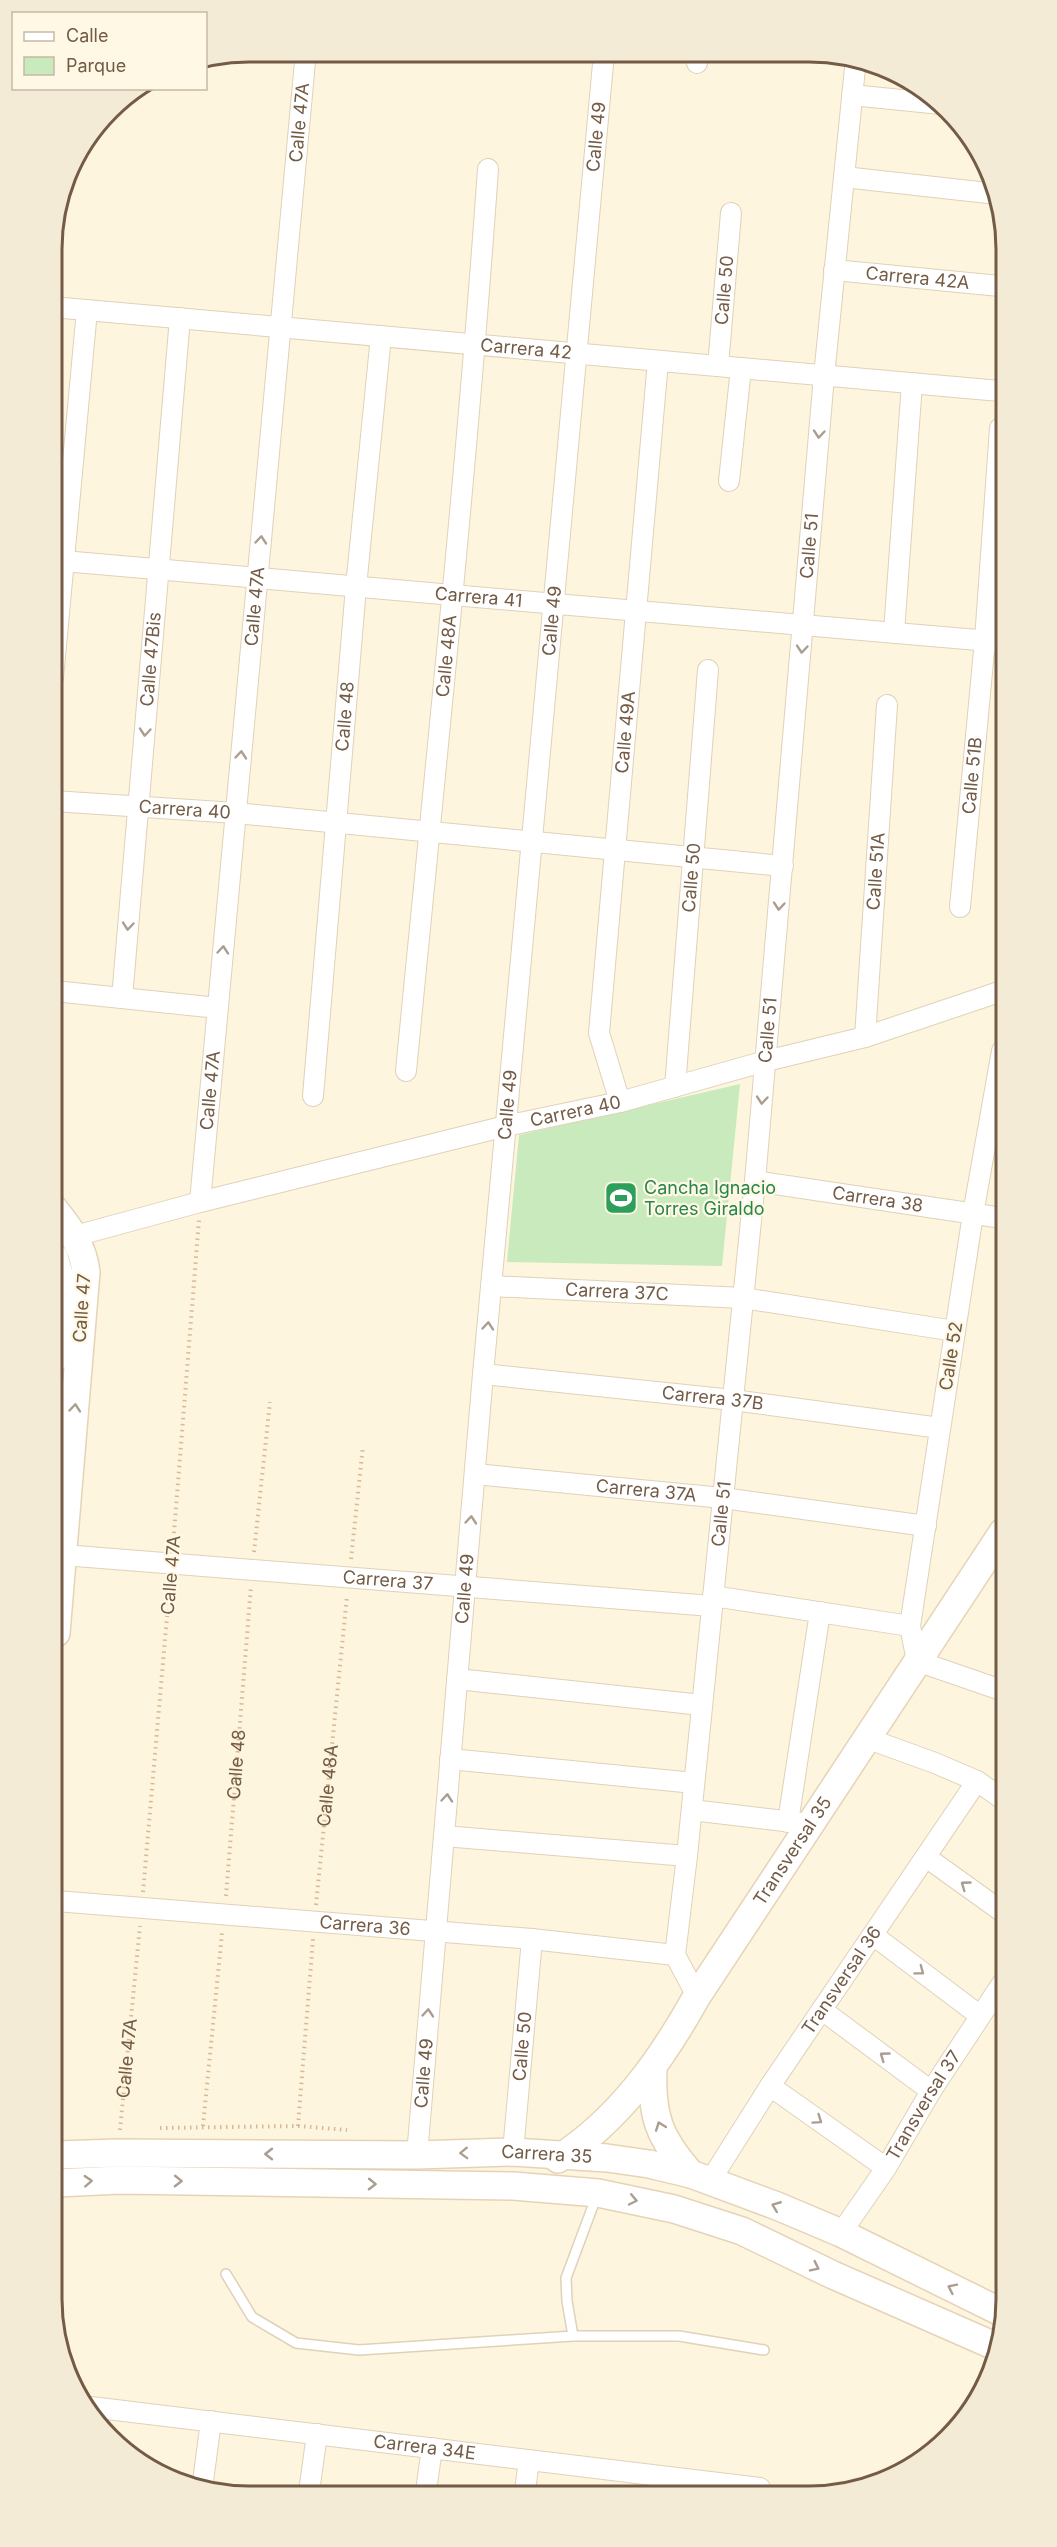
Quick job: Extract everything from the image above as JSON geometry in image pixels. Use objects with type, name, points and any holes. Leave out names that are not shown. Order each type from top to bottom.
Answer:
[{"type":"main road","name":"Calle 47","points":[[62,1566],[86,1272],[84,1258],[65,1234]]},
{"type":"main road","name":"Transversal 35","points":[[513,2186],[565,2155],[600,2126],[627,2100],[653,2068],[799,1823],[866,1738],[995,1543]]},
{"type":"main road","points":[[653,2068],[652,2097],[658,2126],[672,2152],[700,2177]]},
{"type":"main road","name":"Carrera 35","points":[[62,2155],[118,2153],[417,2155],[513,2152],[639,2163],[700,2177],[840,2233],[995,2309]]},
{"type":"main road","name":"Carrera 35","points":[[62,2182],[119,2180],[513,2186],[598,2193],[674,2209],[742,2231],[833,2275],[990,2344]]},
{"type":"street","name":"Calle 47A","points":[[200,1202],[305,62]]},
{"type":"street","name":"Calle 49","points":[[417,2155],[483,1374],[603,62]]},
{"type":"street","name":"Calle 51","points":[[675,1955],[692,1810],[755,1180],[824,376],[855,67]]},
{"type":"street","points":[[852,95],[925,102]]},
{"type":"street","name":"Calle 48A","points":[[406,1071],[476,344],[488,169]]},
{"type":"street","points":[[844,177],[987,193]]},
{"type":"street","name":"Calle 50","points":[[718,366],[731,213]]},
{"type":"street","name":"Carrera 42A","points":[[834,270],[996,286]]},
{"type":"street","name":"Carrera 42","points":[[62,308],[996,392]]},
{"type":"street","points":[[62,573],[87,310]]},
{"type":"street","name":"Calle 47Bis","points":[[122,998],[180,318]]},
{"type":"street","name":"Calle 48","points":[[313,1096],[356,587],[381,336]]},
{"type":"street","name":"Calle 49A","points":[[620,1102],[599,1033],[658,361]]},
{"type":"street","points":[[729,481],[741,368]]},
{"type":"street","points":[[894,633],[912,384]]},
{"type":"street","name":"Calle 51B","points":[[960,907],[993,641],[996,554]]},
{"type":"street","name":"Carrera 41","points":[[63,561],[993,641]]},
{"type":"street","name":"Calle 50","points":[[675,1087],[708,670]]},
{"type":"street","name":"Calle 51A","points":[[865,1037],[887,705]]},
{"type":"street","name":"Carrera 40","points":[[62,802],[236,813],[783,866]]},
{"type":"street","points":[[62,992],[218,1008]]},
{"type":"street","name":"Carrera 40","points":[[65,1234],[506,1126],[620,1102],[766,1061],[865,1037],[996,993]]},
{"type":"street","name":"Calle 52","points":[[917,1661],[910,1626],[973,1214],[996,1087]]},
{"type":"street","name":"Carrera 38","points":[[755,1180],[996,1217]]},
{"type":"street","name":"Carrera 37C","points":[[491,1286],[743,1298],[955,1331]]},
{"type":"street","name":"Carrera 37B","points":[[483,1374],[733,1400],[940,1428]]},
{"type":"street","name":"Carrera 37A","points":[[475,1474],[723,1498],[926,1526]]},
{"type":"street","name":"Carrera 37","points":[[63,1555],[465,1587],[712,1601],[820,1612],[910,1626]]},
{"type":"street","points":[[692,1810],[799,1823],[820,1612]]},
{"type":"street","points":[[917,1661],[995,1688]]},
{"type":"street","points":[[457,1679],[702,1705]]},
{"type":"street","points":[[866,1738],[977,1781],[995,1794]]},
{"type":"street","points":[[450,1760],[694,1783]]},
{"type":"street","name":"Transversal 36","points":[[700,2177],[770,2086],[977,1781]]},
{"type":"street","points":[[444,1836],[687,1856]]},
{"type":"street","points":[[926,1857],[995,1907]]},
{"type":"street","name":"Carrera 36","points":[[62,1901],[532,1939],[675,1955]]},
{"type":"street","points":[[873,1935],[979,2015]]},
{"type":"street","name":"Calle 50","points":[[513,2152],[532,1939]]},
{"type":"street","points":[[675,1955],[697,1996]]},
{"type":"street","name":"Transversal 37","points":[[840,2233],[886,2168],[931,2091],[995,1993]]},
{"type":"street","points":[[822,2010],[931,2091]]},
{"type":"street","points":[[770,2086],[886,2168]]},
{"type":"street","name":"Carrera 34E","points":[[100,2412],[211,2421],[529,2460],[651,2483],[706,2486]]},
{"type":"street","points":[[203,2480],[211,2421]]},
{"type":"street","points":[[310,2486],[317,2434]]},
{"type":"street","points":[[427,2486],[432,2448]]},
{"type":"street","points":[[526,2486],[529,2460]]},
{"type":"lane","points":[[573,2336],[566,2278],[598,2193]]},
{"type":"lane","points":[[226,2274],[252,2317],[296,2343],[359,2350],[573,2336],[680,2337],[764,2350]]},
{"type":"path","name":"Calle 47A","points":[[132,2130],[120,2130],[172,1564],[200,1202]]},
{"type":"path","name":"Calle 48","points":[[203,2126],[224,1914],[252,1570],[270,1402]]},
{"type":"path","name":"Calle 48A","points":[[298,2126],[314,1921],[363,1446]]},
{"type":"path","points":[[156,2129],[203,2126],[298,2126],[352,2130]]},
{"type":"green space","name":"Cancha Ignacio Torres Giraldo","points":[[740,1084],[722,1266],[507,1262],[519,1135]]},
{"type":"place","name":"Cancha Ignacio Torres Giraldo","points":[[621,1198]]}]
